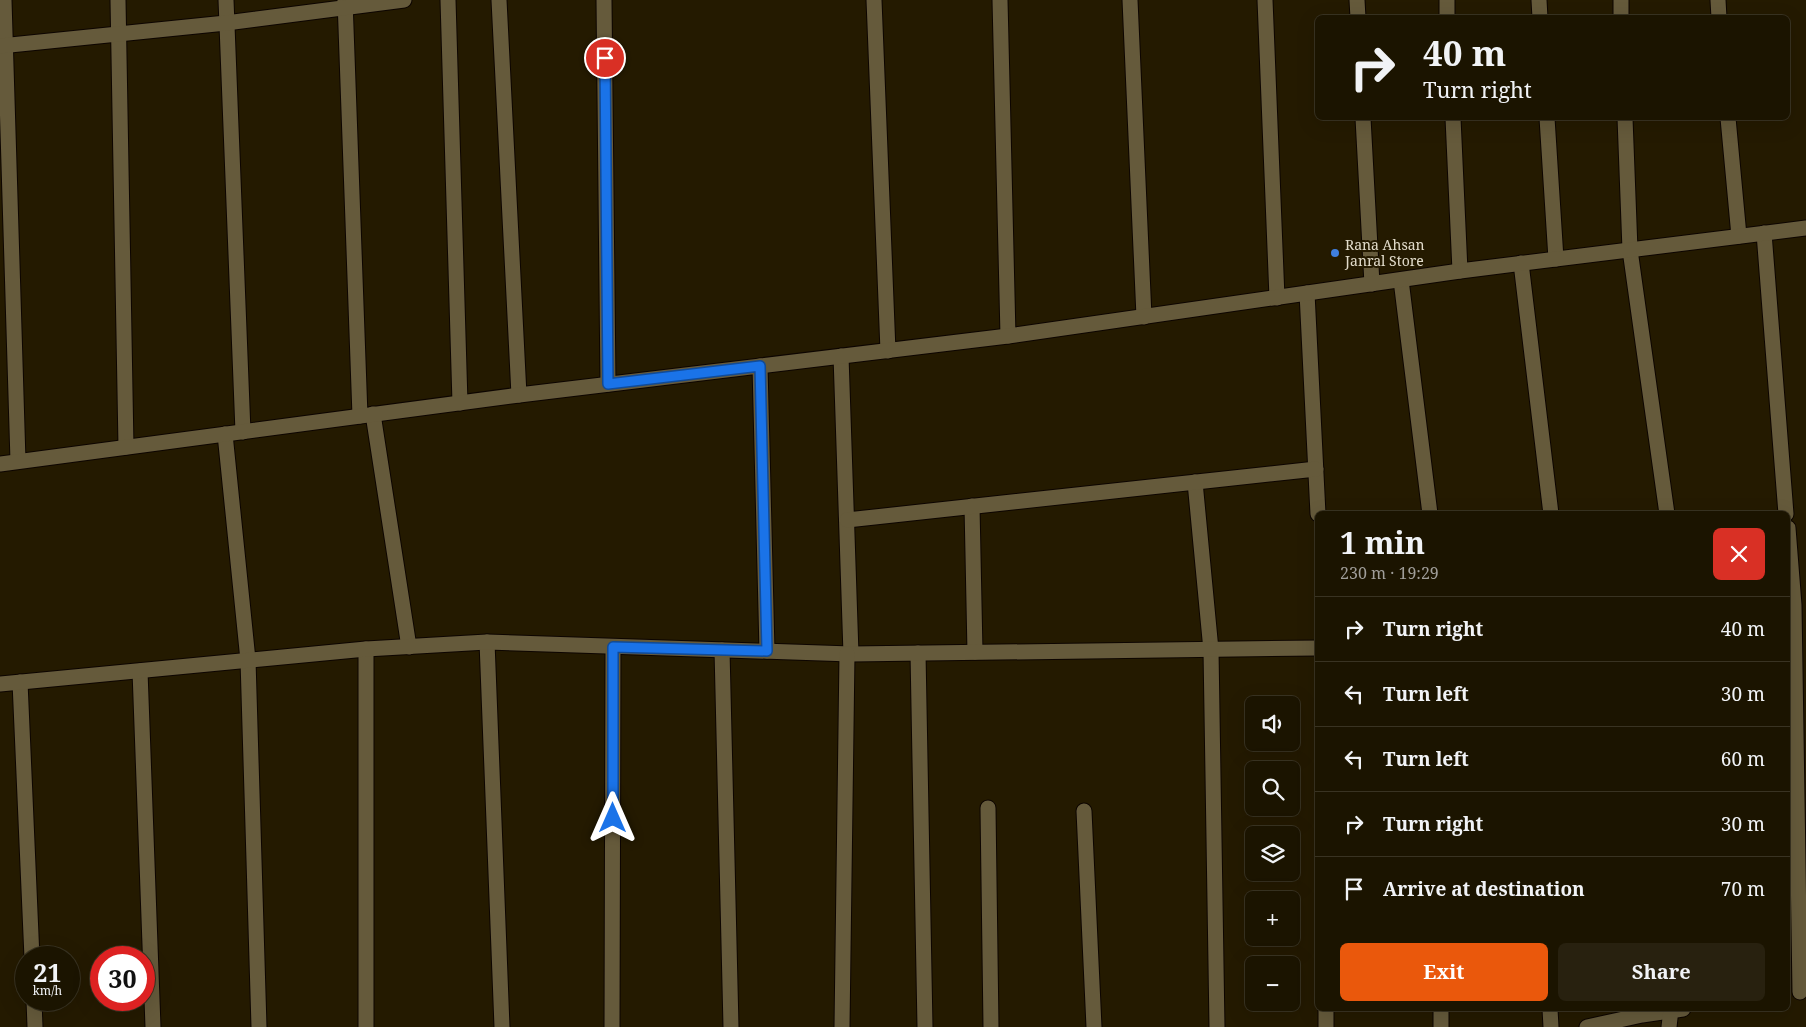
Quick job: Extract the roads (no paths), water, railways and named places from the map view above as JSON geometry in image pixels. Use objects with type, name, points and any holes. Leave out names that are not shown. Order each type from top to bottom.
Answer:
[{"type":"street","points":[[4,0],[2,46],[18,461]]},
{"type":"street","points":[[118,0],[126,447]]},
{"type":"street","points":[[226,0],[243,432]]},
{"type":"street","points":[[2,46],[226,23],[345,4],[404,0]]},
{"type":"street","points":[[448,0],[460,403]]},
{"type":"street","points":[[499,0],[519,395]]},
{"type":"street","points":[[604,0],[608,384]]},
{"type":"street","points":[[874,0],[888,351]]},
{"type":"street","points":[[1000,0],[1008,336]]},
{"type":"street","points":[[1130,0],[1144,317]]},
{"type":"street","points":[[1265,0],[1277,298]]},
{"type":"street","points":[[1357,0],[1358,15]]},
{"type":"street","points":[[1447,0],[1448,15]]},
{"type":"street","points":[[1539,0],[1540,15]]},
{"type":"street","points":[[1621,0],[1621,15]]},
{"type":"street","points":[[1718,0],[1719,15]]},
{"type":"street","points":[[345,4],[366,415],[409,647]]},
{"type":"street","points":[[1363,120],[1372,284]]},
{"type":"street","points":[[1453,120],[1460,271]]},
{"type":"street","points":[[1547,120],[1556,259]]},
{"type":"street","points":[[1625,120],[1630,250],[1667,511]]},
{"type":"street","points":[[1728,120],[1739,236]]},
{"type":"street","points":[[0,464],[519,395],[1008,336],[1460,271],[1806,228]]},
{"type":"street","points":[[1764,233],[1786,511]]},
{"type":"street","points":[[1521,263],[1551,511]]},
{"type":"street","points":[[1401,280],[1430,511]]},
{"type":"street","points":[[1307,293],[1318,511]]},
{"type":"street","points":[[841,356],[847,520],[849,654],[842,1027]]},
{"type":"street","points":[[760,366],[767,651]]},
{"type":"street","points":[[225,434],[248,660],[259,1027]]},
{"type":"street","points":[[847,520],[1316,469]]},
{"type":"street","points":[[1195,482],[1211,650],[1217,1027]]},
{"type":"street","points":[[972,506],[975,652]]},
{"type":"street","points":[[1790,547],[1796,605],[1798,992]]},
{"type":"street","points":[[487,642],[502,1027]]},
{"type":"street","points":[[0,684],[366,649],[487,642],[849,654],[1315,648]]},
{"type":"street","points":[[612,1027],[613,647]]},
{"type":"street","points":[[366,649],[366,1027]]},
{"type":"street","points":[[722,650],[731,1027]]},
{"type":"street","points":[[918,653],[925,1027]]},
{"type":"street","points":[[140,671],[153,1027]]},
{"type":"street","points":[[20,682],[31,946]]},
{"type":"street","points":[[988,808],[991,1027]]},
{"type":"street","points":[[1084,811],[1094,1027]]},
{"type":"street","points":[[34,1011],[35,1027]]},
{"type":"street","points":[[1326,1011],[1326,1027]]},
{"type":"street","points":[[1441,1011],[1441,1027]]},
{"type":"street","points":[[1550,1011],[1551,1027]]},
{"type":"street","points":[[1587,1027],[1664,1011]]},
{"type":"street","points":[[1669,1027],[1674,1011]]},
{"type":"place","name":"Rana Ahsan Janral Store","points":[[1335,253]]}]
